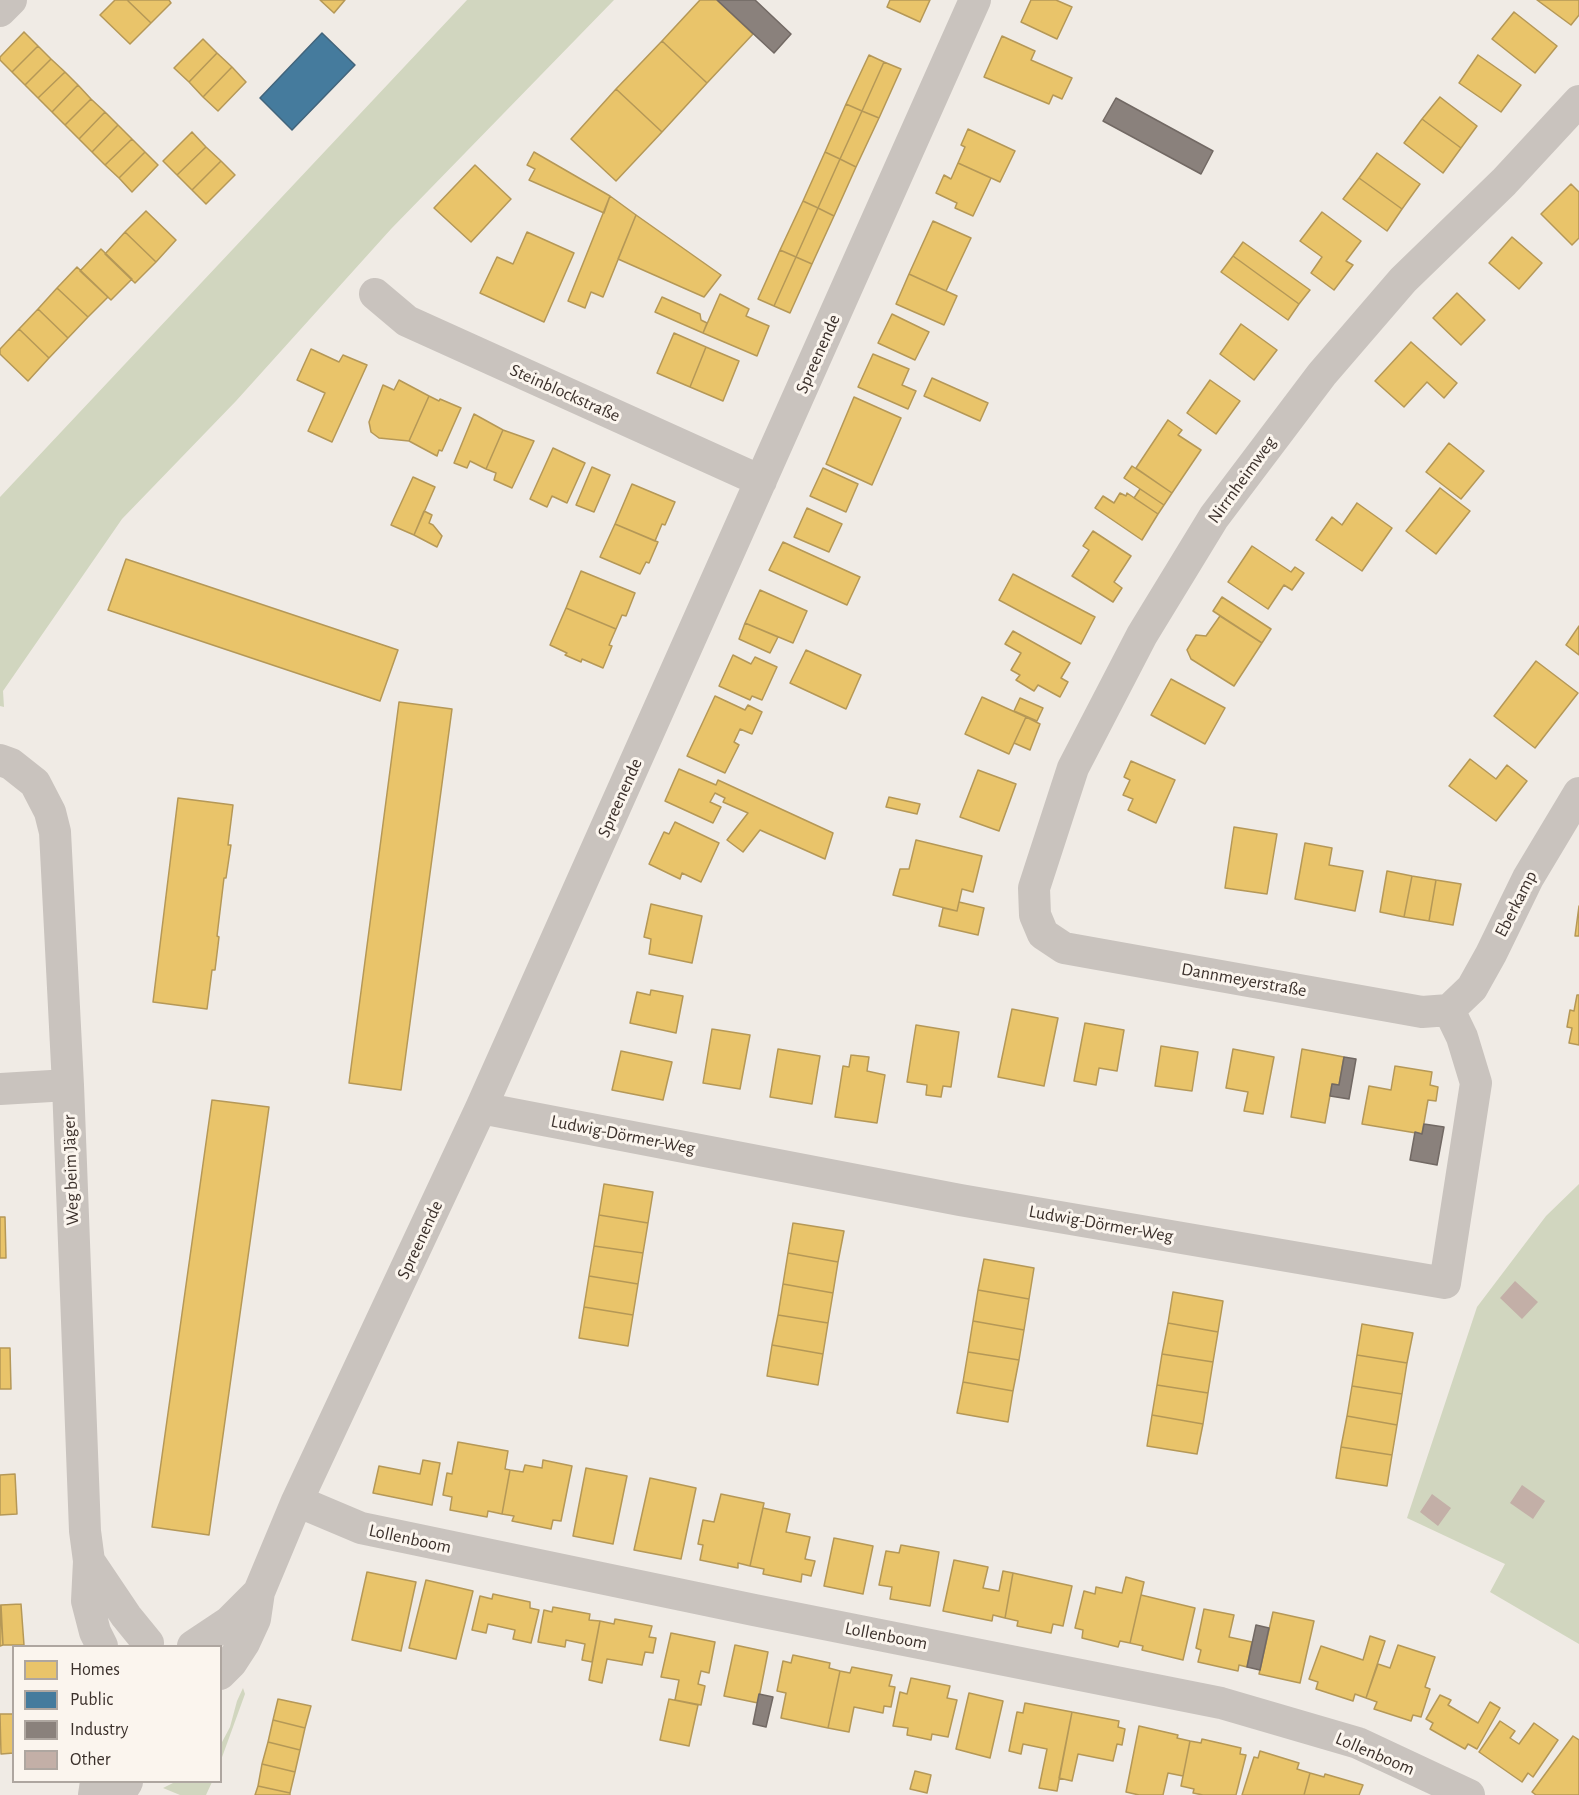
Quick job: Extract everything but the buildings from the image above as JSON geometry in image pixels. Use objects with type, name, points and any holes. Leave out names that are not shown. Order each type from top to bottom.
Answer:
[{"type":"street","points":[[0,11],[11,0]]},
{"type":"street","name":"Spreenende","points":[[222,1672],[244,1643],[255,1619],[259,1592],[297,1501],[482,1108],[975,0]]},
{"type":"street","name":"Nirrnheimweg","points":[[1043,934],[1035,915],[1034,888],[1073,768],[1142,635],[1214,517],[1322,374],[1403,280],[1504,182],[1579,101]]},
{"type":"street","name":"Steinblockstraße","points":[[375,294],[407,321],[761,481]]},
{"type":"street","name":"Weg beim Jäger","points":[[0,760],[11,764],[36,783],[50,812],[55,832],[68,1085],[85,1531],[89,1561],[87,1601],[95,1632],[101,1645]]},
{"type":"street","name":"Eberkamp","points":[[1449,1010],[1472,988],[1527,878],[1579,794]]},
{"type":"street","name":"Dannmeyerstraße","points":[[1043,934],[1064,948],[1422,1012],[1449,1010]]},
{"type":"street","name":"Ludwig-Dörmer-Weg","points":[[482,1108],[960,1200],[1445,1283],[1476,1083],[1462,1037],[1449,1010]]},
{"type":"street","points":[[0,1089],[68,1085]]},
{"type":"street","name":"Lollenboom","points":[[297,1501],[361,1528],[754,1610],[1221,1703],[1358,1743],[1469,1795]]},
{"type":"street","name":"Weg beim Jäger","points":[[89,1561],[126,1616],[153,1645]]},
{"type":"street","name":"Spreenende","points":[[196,1645],[229,1622],[259,1592]]},
{"type":"green space","points":[[467,0],[614,0],[391,229],[236,401],[122,519],[3,691],[4,707],[0,706],[0,497]]},
{"type":"green space","points":[[1579,1184],[1579,1644],[1490,1592],[1505,1564],[1407,1518],[1477,1307],[1546,1216]]},
{"type":"green space","points":[[243,1688],[245,1694],[222,1757],[222,1742],[230,1727]]},
{"type":"green space","points":[[173,1783],[212,1783],[206,1795],[180,1795],[163,1788]]}]
